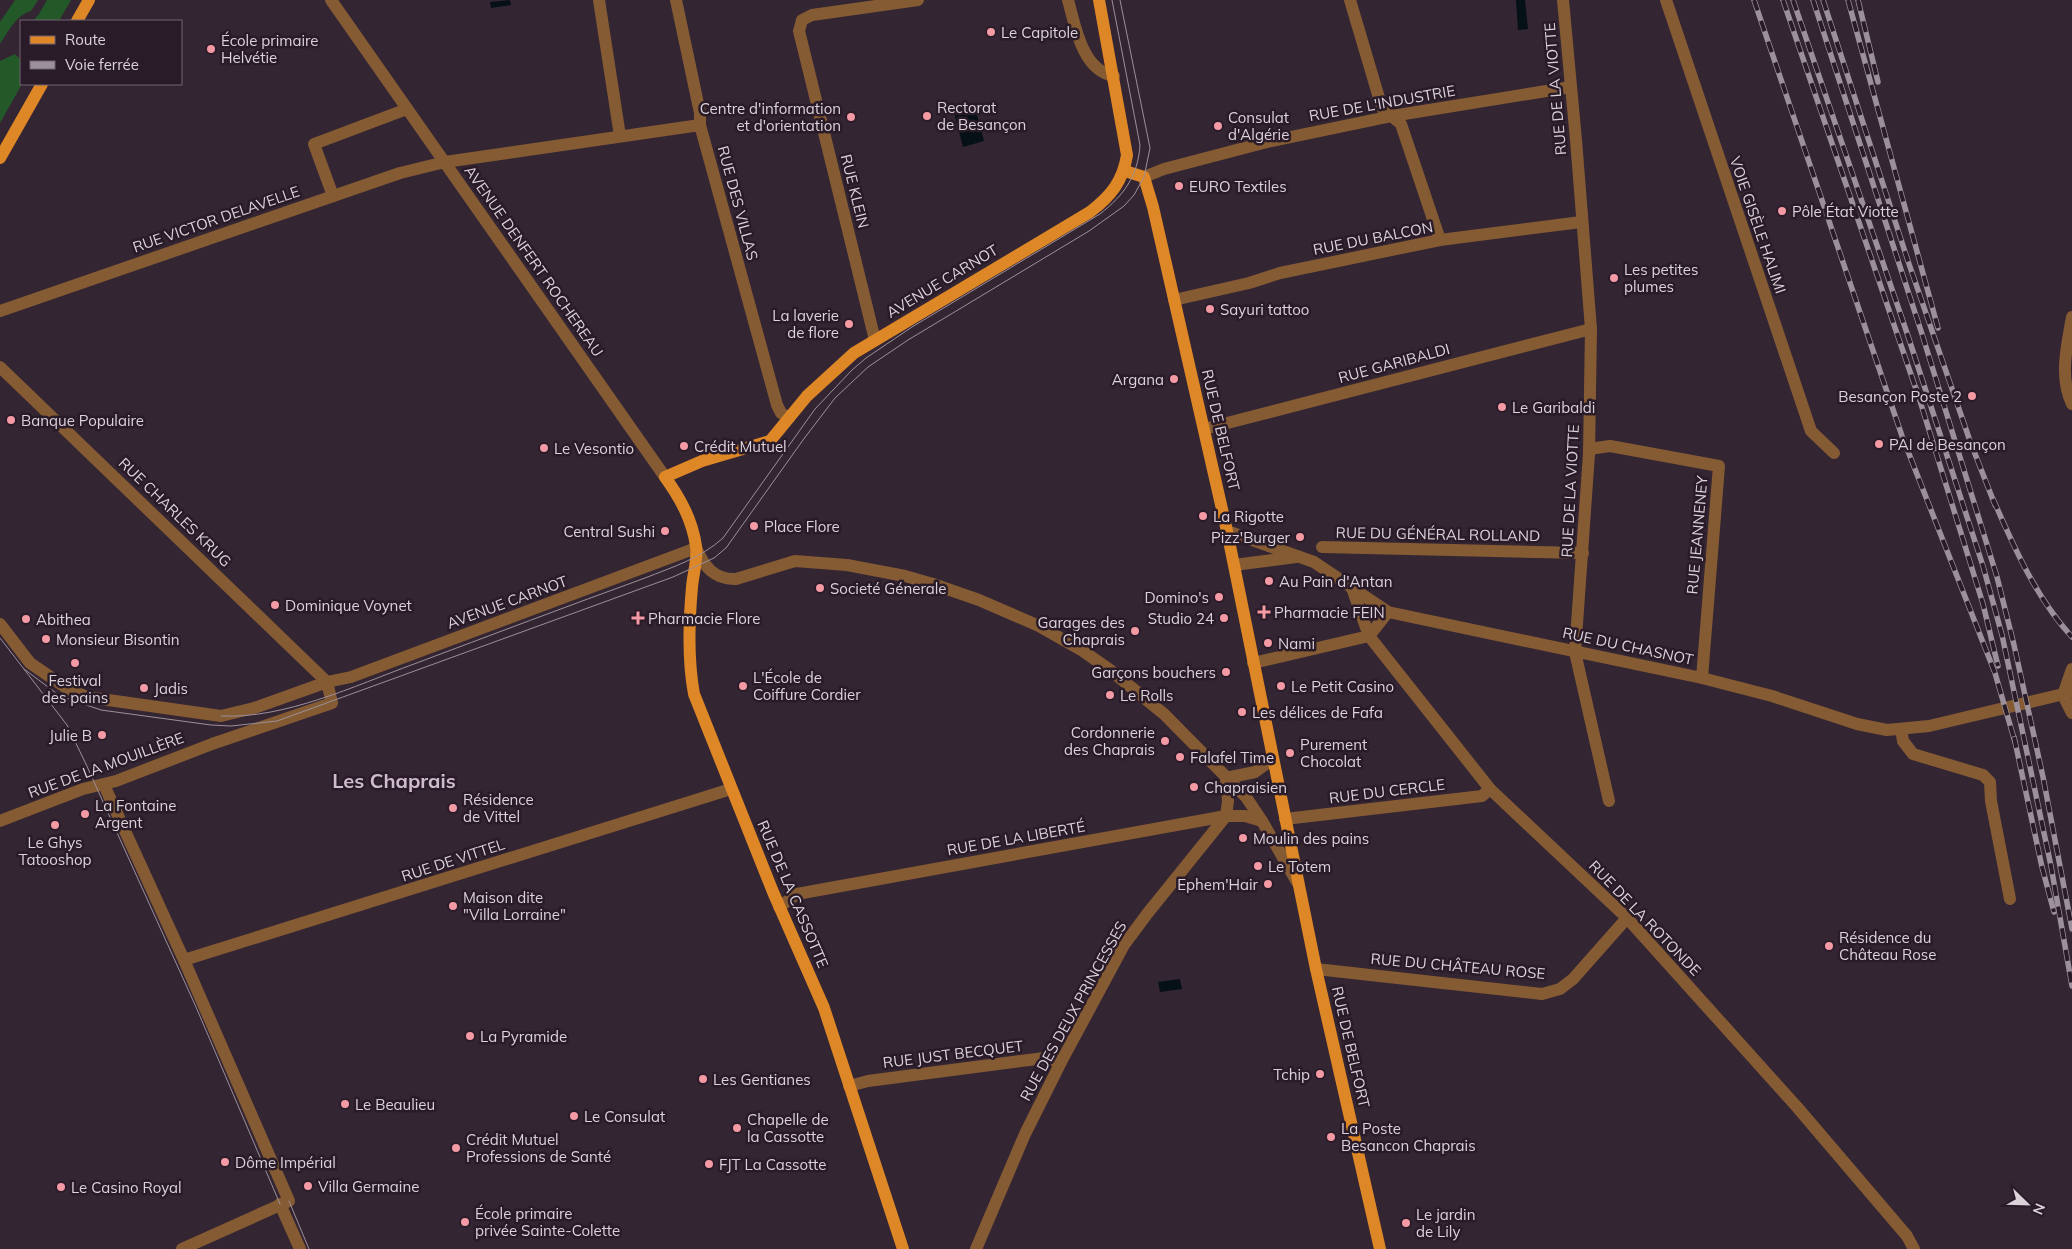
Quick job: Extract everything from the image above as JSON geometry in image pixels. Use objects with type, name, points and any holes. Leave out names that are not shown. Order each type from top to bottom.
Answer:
[{"type":"main road","points":[[78,20],[89,0]]},
{"type":"main road","points":[[1100,0],[1127,155],[1125,171],[1144,177]]},
{"type":"main road","points":[[0,158],[41,85]]},
{"type":"main road","name":"AVENUE CARNOT","points":[[786,422],[807,396],[854,353],[1092,210],[1116,187],[1125,171]]},
{"type":"main road","name":"RUE DE BELFORT","points":[[1144,177],[1153,207],[1227,531],[1297,882],[1380,1249]]},
{"type":"main road","points":[[665,477],[705,460],[770,441],[786,422]]},
{"type":"main road","name":"AVENUE DENFERT ROCHEREAU","points":[[665,477],[680,498],[688,517],[696,548]]},
{"type":"main road","name":"RUE DE LA CASSOTTE","points":[[696,548],[692,588],[692,682],[694,694],[779,907],[820,998],[903,1249]]},
{"type":"street","name":"AVENUE DENFERT ROCHEREAU","points":[[331,0],[665,477]]},
{"type":"street","points":[[599,0],[620,136]]},
{"type":"street","name":"RUE DES VILLAS","points":[[676,0],[700,113],[700,125],[777,405],[786,422]]},
{"type":"street","name":"RUE KLEIN","points":[[875,340],[799,31],[802,20],[812,15],[918,0]]},
{"type":"street","points":[[1068,0],[1083,49],[1094,64],[1108,75],[1114,76]]},
{"type":"street","points":[[1350,0],[1382,108],[1402,124],[1440,240]]},
{"type":"street","name":"RUE DE LA VIOTTE","points":[[1563,0],[1591,329],[1589,449],[1575,652],[1609,801]]},
{"type":"street","name":"VOIE GISÈLE HALIMI","points":[[1666,0],[1811,431],[1834,453]]},
{"type":"street","name":"RUE DE L'INDUSTRIE","points":[[1144,177],[1164,169],[1267,142],[1392,116],[1571,87]]},
{"type":"street","points":[[333,196],[314,144],[407,109]]},
{"type":"street","points":[[445,162],[700,125]]},
{"type":"street","name":"RUE VICTOR DELAVELLE","points":[[0,311],[400,173],[445,162]]},
{"type":"street","name":"RUE DU BALCON","points":[[1174,300],[1249,283],[1280,273],[1440,240],[1582,222]]},
{"type":"street","points":[[2072,317],[2066,382],[2072,404]]},
{"type":"street","name":"RUE GARIBALDI","points":[[1204,429],[1591,329]]},
{"type":"street","name":"RUE CHARLES KRUG","points":[[0,367],[327,682]]},
{"type":"street","name":"RUE JEANNENEY","points":[[1589,449],[1610,446],[1719,466],[1702,678]]},
{"type":"street","name":"RUE DU CHASNOT","points":[[1227,531],[1314,562],[1388,612],[1702,678],[1772,696],[1857,724],[1887,730],[1929,726],[2067,693]]},
{"type":"street","name":"AVENUE CARNOT","points":[[0,624],[30,663],[53,680],[81,694],[107,701],[221,716],[254,708],[327,682],[352,677],[696,548]]},
{"type":"street","name":"RUE DE BELFORT","points":[[696,548],[713,575],[728,580],[794,561],[829,562],[911,577],[979,600],[1039,626],[1083,651],[1110,670],[1164,714],[1246,797],[1297,882]]},
{"type":"street","name":"RUE DU GÉNÉRAL ROLLAND","points":[[1322,548],[1583,553]]},
{"type":"street","points":[[1234,565],[1298,557]]},
{"type":"street","points":[[1352,588],[1369,636]]},
{"type":"street","points":[[1253,663],[1369,636],[1388,612]]},
{"type":"street","name":"RUE DE LA ROTONDE","points":[[1369,636],[1490,789],[1626,918],[1798,1106],[1907,1236],[1914,1249]]},
{"type":"street","points":[[2072,669],[2067,693],[2072,713]]},
{"type":"street","name":"RUE DE LA MOUILLÈRE","points":[[0,821],[83,789],[116,782],[224,739],[332,702],[327,682]]},
{"type":"street","points":[[1901,729],[1903,741],[1913,754],[1983,775],[1990,782],[1990,801],[2010,899]]},
{"type":"street","points":[[1226,816],[1228,801],[1226,778],[1255,772],[1273,759]]},
{"type":"street","points":[[104,785],[184,960],[285,1203],[300,1249]]},
{"type":"street","name":"RUE DE VITTEL","points":[[184,960],[731,789]]},
{"type":"street","name":"RUE DU CERCLE","points":[[1285,819],[1482,796],[1490,789]]},
{"type":"street","name":"RUE DE LA LIBERTÉ","points":[[779,907],[797,894],[1226,816],[1245,816],[1262,821]]},
{"type":"street","name":"RUE DES DEUX PRINCESSES","points":[[976,1249],[1025,1134],[1061,1062],[1133,933],[1226,816]]},
{"type":"street","name":"RUE DU CHÂTEAU ROSE","points":[[1316,969],[1542,994],[1560,989],[1573,979],[1626,918]]},
{"type":"street","name":"RUE JUST BECQUET","points":[[849,1086],[1044,1058],[1061,1062]]},
{"type":"street","points":[[182,1249],[285,1203]]},
{"type":"green space","points":[[15,0],[38,0],[31,11],[25,13],[17,20],[0,44],[0,22]]},
{"type":"green space","points":[[47,0],[71,0],[60,20],[34,20]]},
{"type":"green space","points":[[15,54],[20,59],[21,85],[0,123],[0,61]]},
{"type":"shaded area","points":[[510,0],[511,5],[491,8],[490,2]]},
{"type":"shaded area","points":[[1516,0],[1525,0],[1528,29],[1518,30]]},
{"type":"shaded area","points":[[974,103],[984,141],[963,147],[953,109]]},
{"type":"shaded area","points":[[1180,979],[1182,989],[1160,992],[1158,982]]},
{"type":"tram line","points":[[221,716],[245,716],[270,712],[294,707],[343,691],[666,570],[696,557],[723,538],[815,409],[852,370],[866,358],[912,327],[1100,214],[1123,192],[1133,175],[1139,156],[1140,145],[1112,0]]},
{"type":"tram line","points":[[24,669],[60,696],[101,710],[211,725],[231,726],[277,721],[673,577],[714,558],[726,548],[835,398],[868,367],[908,340],[1089,231],[1124,206],[1134,195],[1144,177],[1150,148],[1120,0]]},
{"type":"tram line","points":[[0,638],[67,725],[196,1007],[280,1204]]},
{"type":"tram line","points":[[289,1201],[309,1249]]},
{"type":"railway","points":[[1754,0],[1902,436],[1995,673],[2015,742]]},
{"type":"railway","points":[[1783,0],[1918,395]]},
{"type":"railway","points":[[1793,0],[1908,336],[1983,566],[2002,635],[2051,866],[2072,986]]},
{"type":"railway","points":[[1813,0],[1922,334],[1997,577],[2043,777],[2072,929]]},
{"type":"railway","points":[[1823,0],[1908,261],[1970,441],[1995,505]]},
{"type":"railway","points":[[1848,0],[1938,328]]},
{"type":"railway","points":[[1858,0],[1878,82]]},
{"type":"railway","points":[[1916,388],[1983,604],[1998,666]]},
{"type":"railway","points":[[1993,499],[2037,589],[2047,606],[2072,637]]},
{"type":"railway","points":[[2014,737],[2042,867],[2054,912]]},
{"type":"place","name":"Le Capitole","points":[[991,32]]},
{"type":"place","name":"École primaire Helvétie","points":[[211,49]]},
{"type":"place","name":"Rectorat de Besançon","points":[[927,116]]},
{"type":"place","name":"Centre d'information et d'orientation","points":[[851,117]]},
{"type":"place","name":"Consulat d'Algérie","points":[[1218,126]]},
{"type":"place","name":"EURO Textiles","points":[[1179,186]]},
{"type":"place","name":"Pôle État Viotte","points":[[1782,211]]},
{"type":"place","name":"Les petites plumes","points":[[1614,278]]},
{"type":"place","name":"Sayuri tattoo","points":[[1210,309]]},
{"type":"place","name":"La laverie de flore","points":[[849,324]]},
{"type":"place","name":"Argana","points":[[1174,379]]},
{"type":"place","name":"Besançon Poste 2","points":[[1972,396]]},
{"type":"place","name":"Le Garibaldi","points":[[1502,407]]},
{"type":"place","name":"Banque Populaire","points":[[11,420]]},
{"type":"place","name":"PAI de Besançon","points":[[1879,444]]},
{"type":"place","name":"Crédit Mutuel","points":[[684,446]]},
{"type":"place","name":"Le Vesontio","points":[[544,448]]},
{"type":"place","name":"La Rigotte","points":[[1203,516]]},
{"type":"place","name":"Place Flore","points":[[754,526]]},
{"type":"place","name":"Central Sushi","points":[[665,531]]},
{"type":"place","name":"Pizz'Burger","points":[[1300,537]]},
{"type":"place","name":"Au Pain d'Antan","points":[[1269,581]]},
{"type":"place","name":"Societé Génerale","points":[[820,588]]},
{"type":"place","name":"Domino's","points":[[1219,597]]},
{"type":"place","name":"Dominique Voynet","points":[[275,605]]},
{"type":"place","name":"Pharmacie FEIN","points":[[1264,612]]},
{"type":"place","name":"Pharmacie Flore","points":[[638,618]]},
{"type":"place","name":"Studio 24","points":[[1224,618]]},
{"type":"place","name":"Abithea","points":[[26,619]]},
{"type":"place","name":"Garages des Chaprais","points":[[1135,631]]},
{"type":"place","name":"Monsieur Bisontin","points":[[46,639]]},
{"type":"place","name":"Nami","points":[[1268,643]]},
{"type":"place","name":"Festival des pains","points":[[75,663]]},
{"type":"place","name":"Garçons bouchers","points":[[1226,672]]},
{"type":"place","name":"L'École de Coiffure Cordier","points":[[743,686]]},
{"type":"place","name":"Le Petit Casino","points":[[1281,686]]},
{"type":"place","name":"Jadis","points":[[144,688]]},
{"type":"place","name":"Le Rolls","points":[[1110,695]]},
{"type":"place","name":"Les délices de Fafa","points":[[1242,712]]},
{"type":"place","name":"Julie B","points":[[102,735]]},
{"type":"place","name":"Cordonnerie des Chaprais","points":[[1165,741]]},
{"type":"place","name":"Purement Chocolat","points":[[1290,753]]},
{"type":"place","name":"Falafel Time","points":[[1180,757]]},
{"type":"place","name":"Chapraisien","points":[[1194,787]]},
{"type":"place","name":"Résidence de Vittel","points":[[453,808]]},
{"type":"place","name":"La Fontaine Argent","points":[[85,814]]},
{"type":"place","name":"Le Ghys Tatooshop","points":[[55,825]]},
{"type":"place","name":"Moulin des pains","points":[[1243,838]]},
{"type":"place","name":"Le Totem","points":[[1258,866]]},
{"type":"place","name":"Ephem'Hair","points":[[1268,884]]},
{"type":"place","name":"Maison dite \"Villa Lorraine\"","points":[[453,906]]},
{"type":"place","name":"Résidence du Château Rose","points":[[1829,946]]},
{"type":"place","name":"La Pyramide","points":[[470,1036]]},
{"type":"place","name":"Tchip","points":[[1320,1074]]},
{"type":"place","name":"Les Gentianes","points":[[703,1079]]},
{"type":"place","name":"Le Beaulieu","points":[[345,1104]]},
{"type":"place","name":"Le Consulat","points":[[574,1116]]},
{"type":"place","name":"Chapelle de la Cassotte","points":[[737,1128]]},
{"type":"place","name":"La Poste Besancon Chaprais","points":[[1331,1137]]},
{"type":"place","name":"Crédit Mutuel Professions de Santé","points":[[456,1148]]},
{"type":"place","name":"Dôme Impérial","points":[[225,1162]]},
{"type":"place","name":"FJT La Cassotte","points":[[709,1164]]},
{"type":"place","name":"Villa Germaine","points":[[308,1186]]},
{"type":"place","name":"Le Casino Royal","points":[[61,1187]]},
{"type":"place","name":"École primaire privée Sainte-Colette","points":[[465,1222]]},
{"type":"place","name":"Le jardin de Lily","points":[[1406,1223]]},
{"type":"district","name":"Les Chaprais","points":[[394,780]]}]
